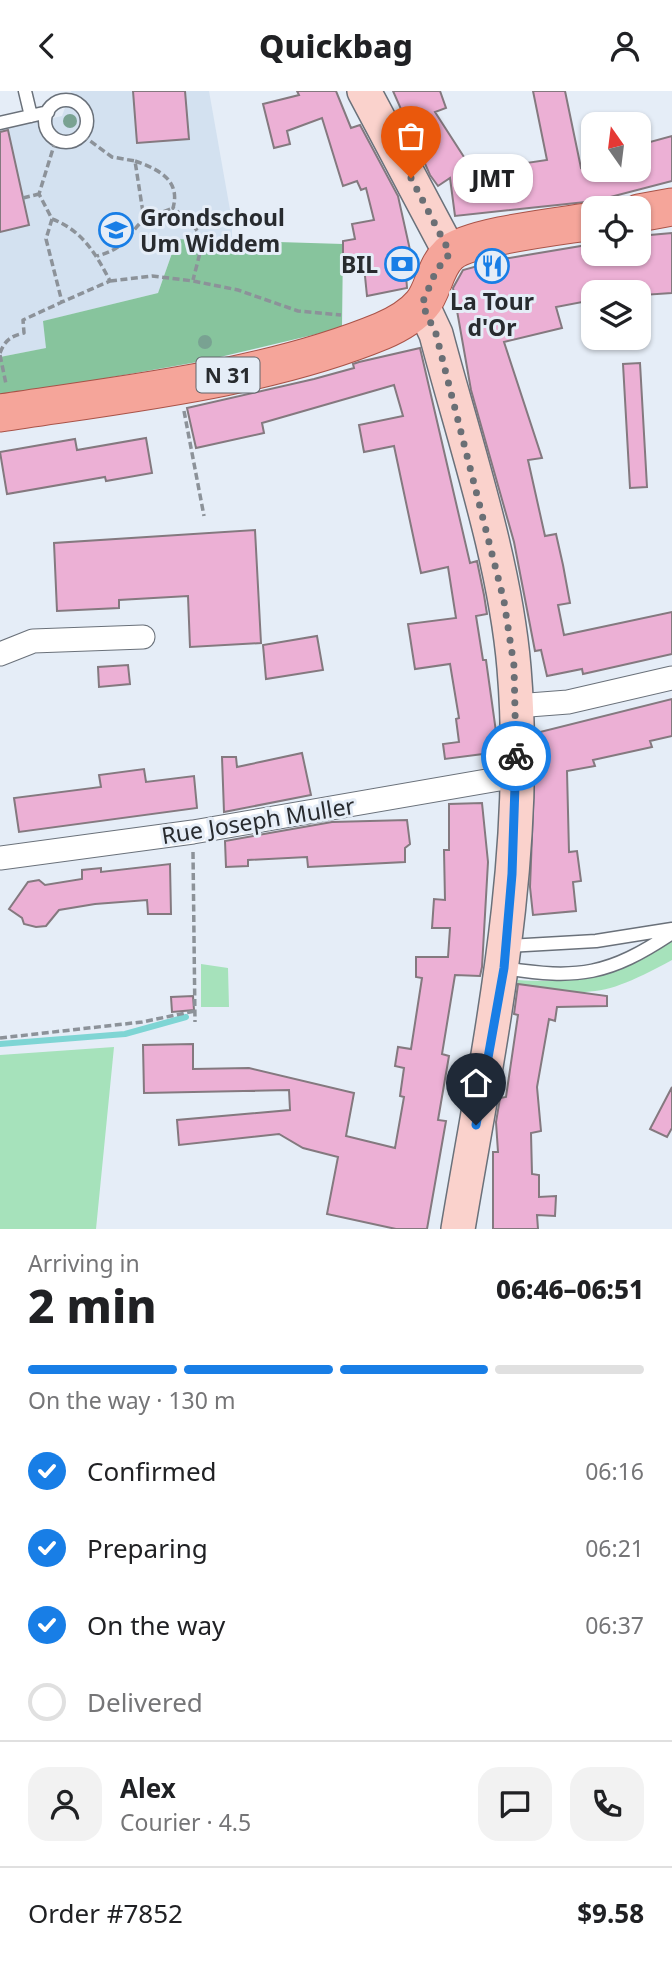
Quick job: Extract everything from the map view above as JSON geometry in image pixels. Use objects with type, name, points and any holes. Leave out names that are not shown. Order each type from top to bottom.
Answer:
[{"type":"main road","points":[[364,91],[450,253],[488,240],[581,223]]},
{"type":"main road","points":[[651,211],[672,208]]},
{"type":"main road","name":"N 31","points":[[0,413],[279,364],[361,340],[397,325],[422,304],[436,271],[450,253]]},
{"type":"main road","points":[[422,304],[436,334],[494,558],[514,666],[516,706],[516,776],[505,957],[458,1229]]},
{"type":"street","points":[[0,654],[33,641],[143,637]]},
{"type":"street","points":[[516,706],[568,702],[672,678]]},
{"type":"street","name":"Rue Joseph Muller","points":[[1,852],[193,832],[516,776]]},
{"type":"lane","points":[[25,91],[31,116]]},
{"type":"lane","points":[[67,96],[79,105],[86,115],[82,135],[70,142],[56,139],[46,125],[48,112],[67,96]]},
{"type":"lane","points":[[0,123],[48,112]]},
{"type":"lane","points":[[505,957],[653,929],[672,931]]},
{"type":"lane","points":[[505,957],[550,976],[588,973],[636,957],[672,931]]},
{"type":"path","points":[[82,135],[113,157],[153,167],[169,179],[176,198],[173,208]]},
{"type":"path","points":[[56,139],[39,194],[52,219],[66,224],[82,237],[97,256],[110,281]]},
{"type":"path","points":[[135,161],[144,219]]},
{"type":"path","points":[[23,198],[39,194]]},
{"type":"path","points":[[97,256],[116,251],[144,219],[173,208]]},
{"type":"path","points":[[173,208],[195,225],[200,234],[202,246],[193,281]]},
{"type":"path","points":[[52,219],[46,239],[62,302]]},
{"type":"path","points":[[1,364],[0,354],[4,343],[24,333],[23,320],[110,281],[152,276],[193,281],[238,290],[298,311],[343,316]]},
{"type":"path","points":[[180,383],[204,516]]},
{"type":"path","points":[[193,832],[195,1022]]},
{"type":"path","points":[[0,1038],[142,1022],[195,1011]]},
{"type":"shaded area","name":"Grondschoul Um Widdem","points":[[71,91],[209,91],[232,221],[232,241],[177,239],[158,293],[44,321],[47,348],[0,357],[0,130],[62,116]]},
{"type":"green space","points":[[177,239],[343,244],[342,328],[203,361],[0,397],[0,357],[46,348],[43,321],[158,293]]},
{"type":"green space","points":[[672,941],[672,960],[613,987],[581,992],[517,984],[518,980],[561,980],[599,975],[634,962]]},
{"type":"green space","points":[[201,964],[228,968],[229,1007],[201,1007]]},
{"type":"green space","points":[[114,1047],[96,1229],[0,1229],[0,1055]]},
{"type":"building","points":[[133,91],[185,91],[189,139],[137,143]]},
{"type":"building","points":[[297,91],[336,91],[351,128],[360,125],[398,196],[410,250],[404,250],[407,288],[367,296],[363,256],[343,259],[343,241],[355,239],[352,224],[374,220],[366,188],[361,190],[357,181],[343,186],[322,118],[287,131],[290,144],[274,148],[263,104],[299,95]]},
{"type":"building","points":[[393,91],[440,91],[446,108],[435,112],[473,171],[547,160],[533,91],[565,91],[581,168],[581,182],[651,182],[651,142],[672,136],[672,181],[614,196],[581,196],[581,202],[455,216],[450,178],[438,186],[430,175]]},
{"type":"building","points":[[8,130],[29,225],[0,232],[0,132]]},
{"type":"building","points":[[672,233],[672,293],[651,294],[651,280],[581,280],[581,302],[556,307],[562,328],[504,342],[542,458],[528,460],[545,536],[556,534],[563,565],[570,603],[558,605],[564,635],[672,612],[672,654],[583,674],[582,669],[547,676],[541,650],[535,651],[514,542],[471,390],[453,288],[463,270],[503,259],[581,246],[581,266],[651,266],[651,235]]},
{"type":"building","points":[[420,348],[470,563],[477,561],[484,595],[487,614],[476,616],[483,660],[486,660],[498,746],[498,752],[445,759],[443,744],[459,742],[456,719],[459,718],[450,664],[415,669],[408,624],[456,618],[448,567],[421,573],[394,446],[364,452],[359,425],[403,416],[394,385],[262,423],[264,433],[196,448],[187,408],[314,379],[354,368],[353,364],[359,362]]},
{"type":"building","points":[[640,363],[647,487],[630,488],[623,364]]},
{"type":"building","points":[[146,438],[152,473],[106,481],[105,477],[7,494],[0,452],[75,439],[77,450]]},
{"type":"building","points":[[255,530],[261,643],[190,647],[188,596],[119,600],[119,608],[57,611],[54,543]]},
{"type":"building","points":[[317,636],[323,670],[266,679],[263,645]]},
{"type":"building","points":[[128,665],[130,684],[99,687],[98,667]]},
{"type":"building","points":[[672,699],[672,736],[650,741],[652,747],[593,760],[595,766],[567,771],[569,852],[577,851],[581,881],[573,882],[576,911],[533,915],[530,887],[536,733]]},
{"type":"building","points":[[302,753],[311,795],[224,812],[222,757],[236,757],[237,767]]},
{"type":"building","points":[[144,769],[146,782],[194,776],[197,808],[19,832],[14,798],[101,787],[99,775]]},
{"type":"building","points":[[482,803],[488,862],[482,967],[480,976],[455,975],[442,1054],[449,1056],[438,1120],[446,1121],[427,1229],[396,1229],[327,1214],[338,1157],[303,1148],[279,1134],[179,1145],[177,1120],[290,1110],[289,1090],[144,1093],[143,1045],[193,1044],[193,1069],[249,1068],[354,1093],[346,1136],[395,1148],[404,1097],[400,1096],[404,1068],[395,1066],[398,1047],[411,1049],[422,978],[416,977],[416,957],[448,957],[450,928],[432,928],[434,899],[445,900],[444,850],[449,850],[449,804]]},
{"type":"building","points":[[407,820],[410,844],[405,848],[405,862],[308,867],[307,857],[248,860],[248,866],[226,867],[225,841],[332,822]]},
{"type":"building","points":[[170,864],[171,914],[148,914],[147,900],[95,904],[59,910],[46,926],[36,927],[24,924],[22,918],[9,909],[28,882],[39,880],[45,885],[82,879],[82,870],[101,868],[101,872]]},
{"type":"building","points":[[518,984],[607,996],[607,1006],[557,1007],[555,1021],[549,1019],[537,1087],[541,1131],[531,1133],[532,1174],[539,1175],[539,1197],[556,1196],[555,1216],[537,1215],[538,1229],[493,1229],[493,1152],[498,1152],[496,1122],[500,1098],[506,1097],[518,1015],[514,1014]]},
{"type":"building","points":[[193,996],[194,1010],[172,1012],[171,997]]},
{"type":"building","points":[[672,1087],[672,1128],[667,1137],[650,1129]]},
{"type":"waterway","points":[[0,1044],[125,1034],[186,1017]]},
{"type":"way so far","points":[[411,178],[450,253],[436,271],[422,304],[436,334],[504,601],[514,666],[516,756]]},
{"type":"place","name":"JMT","points":[[411,178]]},
{"type":"place","name":"Grondschoul Um Widdem","points":[[116,230]]},
{"type":"place","name":"BIL","points":[[402,264]]},
{"type":"place","name":"La Tour d'Or","points":[[492,266]]},
{"type":"route","points":[[476,1125],[504,968],[512,874],[516,756]]}]
